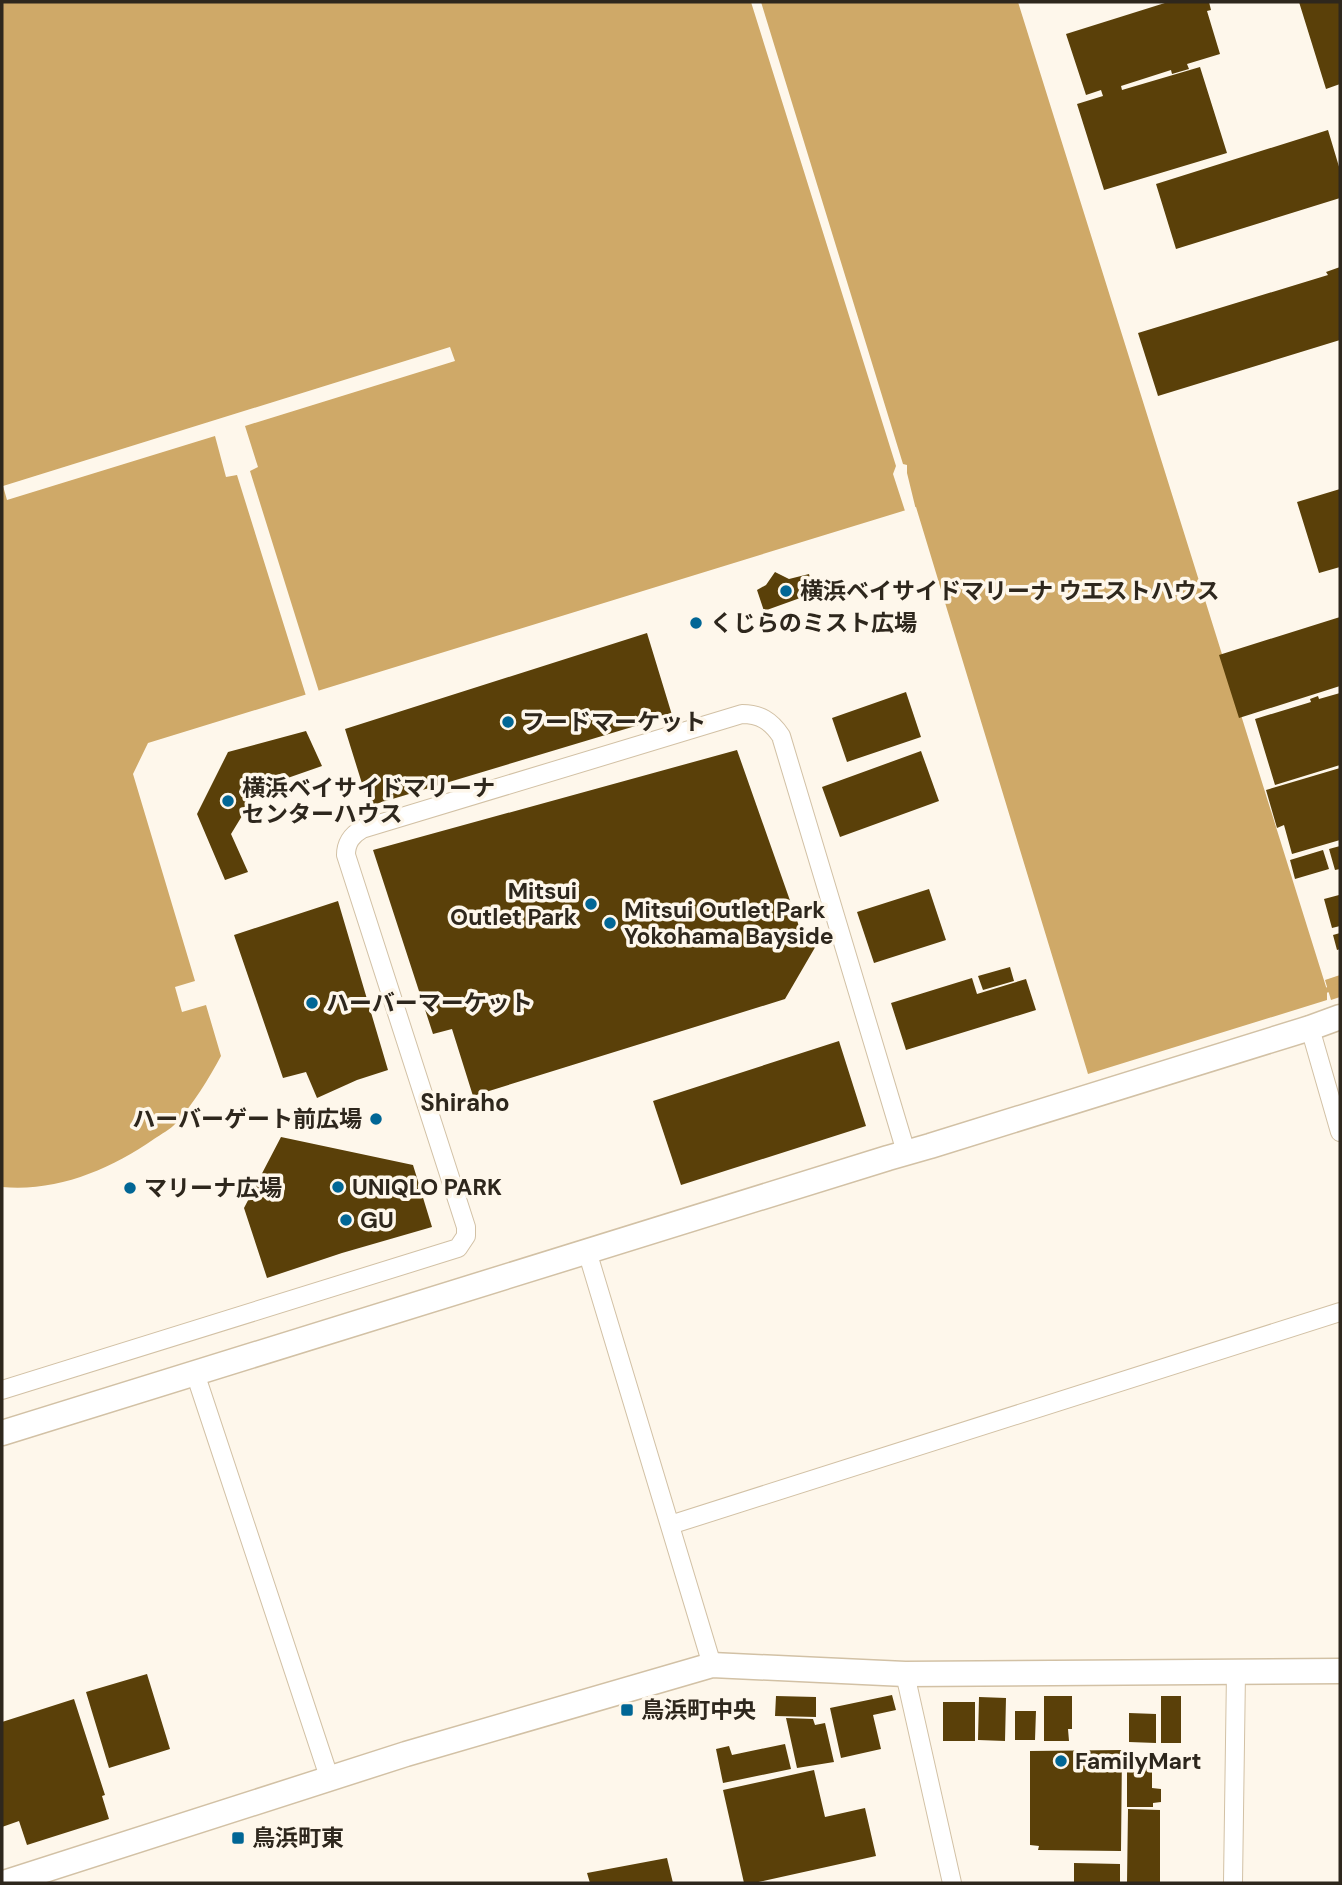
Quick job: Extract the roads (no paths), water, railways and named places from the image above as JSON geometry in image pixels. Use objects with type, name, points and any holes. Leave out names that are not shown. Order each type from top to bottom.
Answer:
[{"type":"street","points":[[2,1390],[458,1248],[466,1236],[466,1227],[346,855],[352,835],[362,829],[742,714],[762,717],[774,726],[780,736],[906,1152]]},
{"type":"street","points":[[2,1433],[1340,1017]]},
{"type":"street","points":[[1310,1028],[1340,1132]]},
{"type":"street","points":[[587,1251],[712,1665]]},
{"type":"street","points":[[670,1525],[1340,1312]]},
{"type":"street","points":[[195,1373],[330,1780]]},
{"type":"street","points":[[4,1883],[406,1754],[712,1665],[905,1674],[1340,1671]]},
{"type":"street","points":[[1233,1883],[1236,1672]]},
{"type":"street","points":[[905,1674],[952,1883]]},
{"type":"waterway","points":[[1327,990],[1340,986]]},
{"type":"place","name":"横浜ベイサイドマリーナ ウエストハウス","points":[[786,591]]},
{"type":"place","name":"くじらのミスト広場","points":[[696,623]]},
{"type":"place","name":"フードマーケット","points":[[508,722]]},
{"type":"place","name":"横浜ベイサイドマリーナ センターハウス","points":[[228,801]]},
{"type":"place","name":"Mitsui Outlet Park","points":[[591,904]]},
{"type":"place","name":"Mitsui Outlet Park Yokohama Bayside","points":[[610,923]]},
{"type":"place","name":"ハーバーマーケット","points":[[312,1003]]},
{"type":"place","name":"ハーバーゲート前広場","points":[[376,1119]]},
{"type":"place","name":"UNIQLO PARK","points":[[338,1187]]},
{"type":"place","name":"マリーナ広場","points":[[130,1188]]},
{"type":"place","name":"GU","points":[[346,1220]]},
{"type":"place","name":"鳥浜町中央","points":[[627,1710]]},
{"type":"place","name":"FamilyMart","points":[[1061,1761]]},
{"type":"place","name":"鳥浜町東","points":[[238,1838]]},
{"type":"district","name":"Shiraho","points":[[465,1102]]}]
